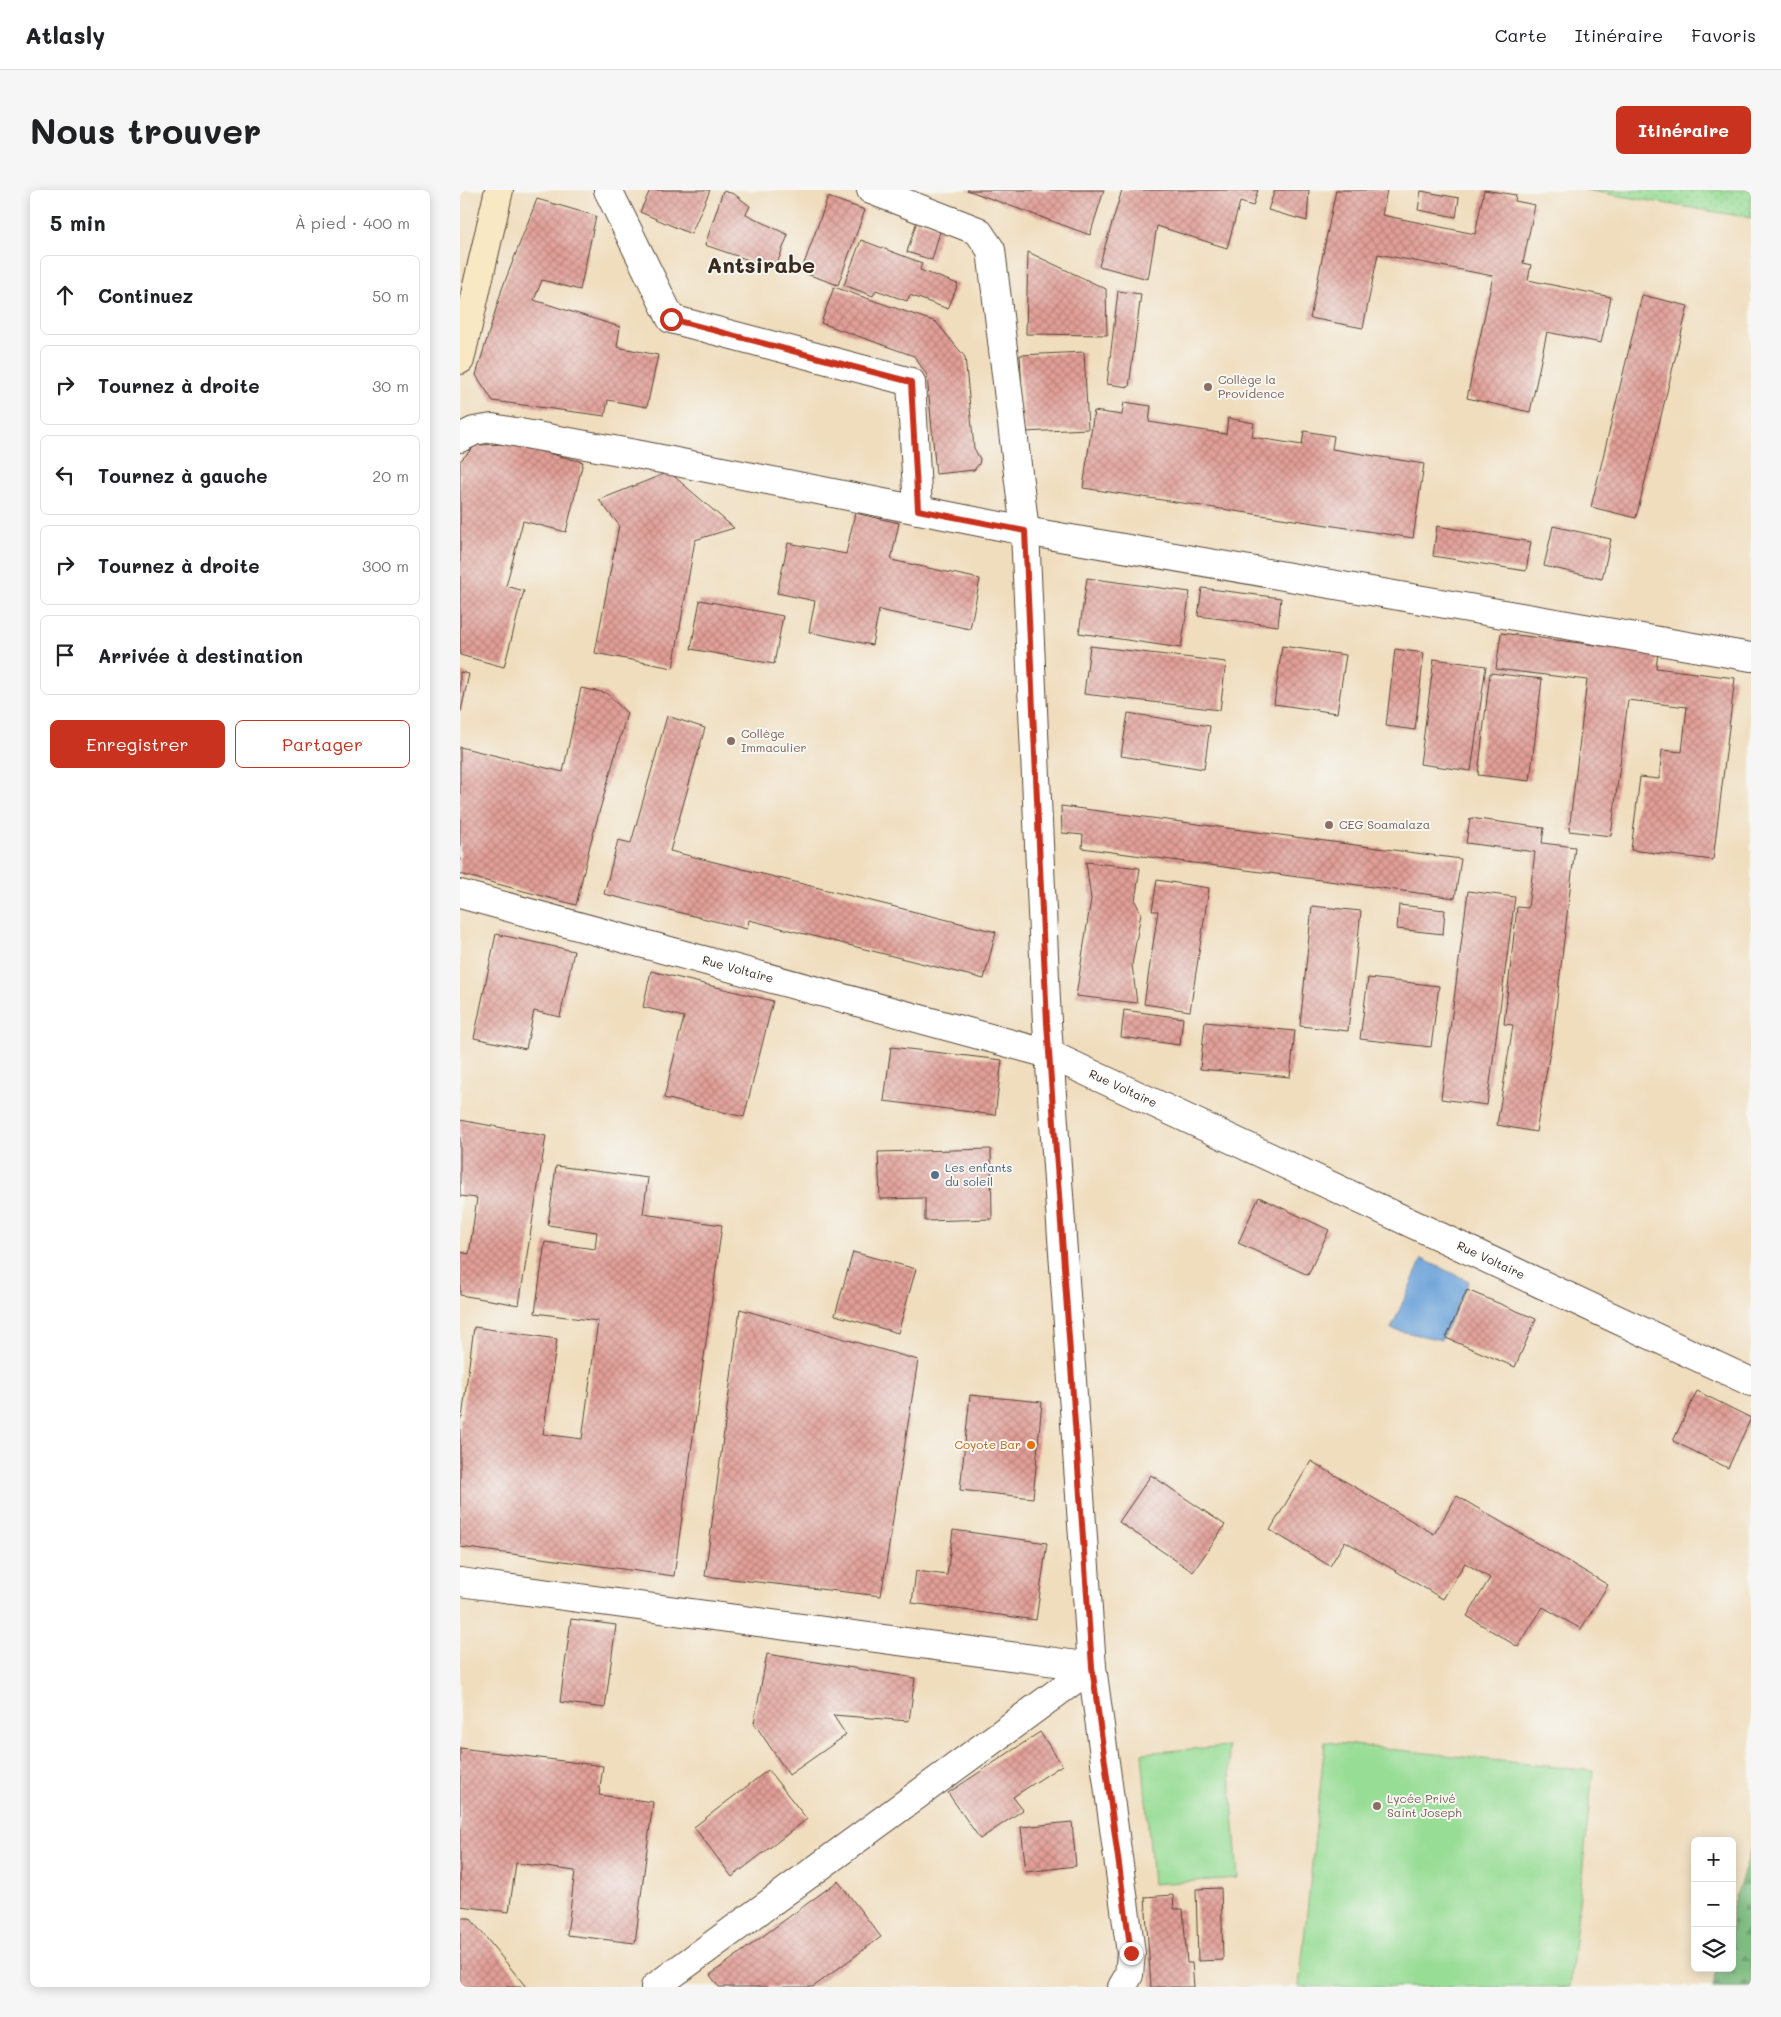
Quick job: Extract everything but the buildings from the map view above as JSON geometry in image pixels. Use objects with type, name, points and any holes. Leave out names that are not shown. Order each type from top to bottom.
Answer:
[{"type":"main road","points":[[460,360],[499,190]]},
{"type":"street","points":[[608,190],[671,319],[911,382],[918,510]]},
{"type":"street","points":[[871,190],[978,231],[991,250],[1025,531],[1049,1054],[1092,1667],[1131,1953],[1129,1975],[1122,1987]]},
{"type":"street","points":[[460,438],[474,431],[492,428],[641,455],[1025,531],[1751,657]]},
{"type":"street","name":"Rue Voltaire","points":[[460,894],[1049,1054],[1751,1382]]},
{"type":"street","points":[[460,1582],[1092,1667]]},
{"type":"street","points":[[655,1987],[1092,1667]]},
{"type":"green space","points":[[1585,190],[1751,190],[1751,218]]},
{"type":"green space","points":[[1325,1742],[1593,1771],[1570,1987],[1299,1987]]},
{"type":"green space","points":[[1228,1746],[1238,1878],[1153,1884],[1142,1753]]},
{"type":"green space","points":[[1751,1850],[1751,1987],[1713,1987],[1715,1972],[1736,1972],[1736,1897]]},
{"type":"water","points":[[1422,1259],[1469,1281],[1441,1340],[1391,1329]]},
{"type":"place","name":"Collège la Providence","points":[[1208,387]]},
{"type":"place","name":"Collège Immaculier","points":[[731,741]]},
{"type":"place","name":"CEG Soamalaza","points":[[1329,825]]},
{"type":"place","name":"Les enfants du soleil","points":[[935,1175]]},
{"type":"place","name":"Coyote Bar","points":[[1031,1445]]},
{"type":"place","name":"Lycée Privé Saint Joseph","points":[[1377,1806]]},
{"type":"district","name":"Antsirabe","points":[[761,265]]},
{"type":"route","points":[[671,319],[911,382],[918,510],[1025,531],[1047,1023],[1092,1667],[1131,1953]]}]
